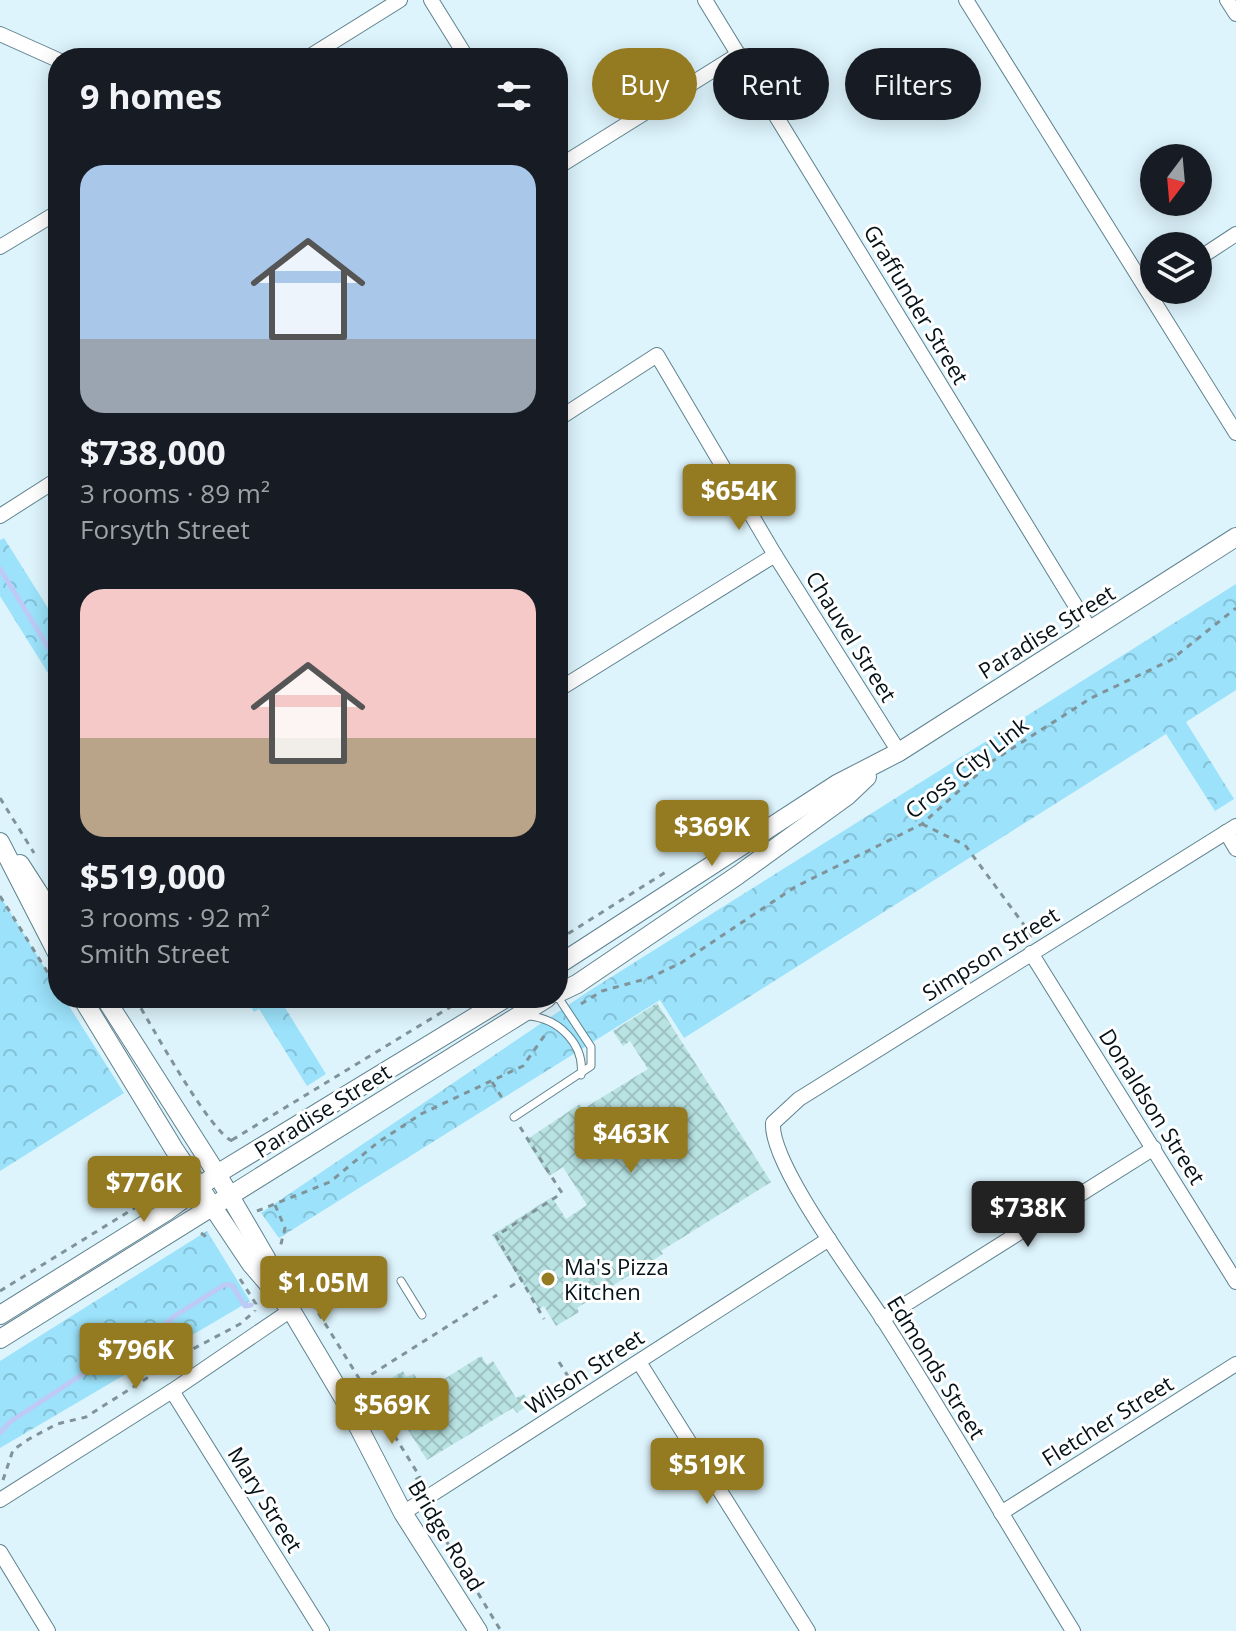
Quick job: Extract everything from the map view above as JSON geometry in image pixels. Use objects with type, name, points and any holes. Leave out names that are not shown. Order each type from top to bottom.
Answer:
[{"type":"street","points":[[323,48],[400,0]]},
{"type":"street","points":[[431,0],[461,48]]},
{"type":"street","name":"Graffunder Street","points":[[705,0],[735,48]]},
{"type":"street","points":[[966,0],[1140,273]]},
{"type":"street","points":[[1227,0],[1236,14]]},
{"type":"street","points":[[0,34],[48,56]]},
{"type":"street","points":[[568,161],[713,70]]},
{"type":"street","name":"Graffunder Street","points":[[779,120],[1091,631]]},
{"type":"street","points":[[0,247],[48,218]]},
{"type":"street","points":[[1212,250],[1236,234]]},
{"type":"street","points":[[1159,304],[1236,433]]},
{"type":"street","name":"Chauvel Street","points":[[568,413],[657,355],[775,555],[899,752]]},
{"type":"street","points":[[0,516],[48,485]]},
{"type":"street","name":"Paradise Street","points":[[568,959],[837,784],[880,764],[1236,537]]},
{"type":"street","points":[[568,684],[775,555]]},
{"type":"street","name":"Paradise Street","points":[[568,989],[738,875],[847,796],[880,764]]},
{"type":"street","points":[[1231,829],[1236,849]]},
{"type":"street","name":"Simpson Street","points":[[773,1123],[799,1099],[1231,829]]},
{"type":"street","points":[[0,835],[48,908]]},
{"type":"street","points":[[0,842],[48,936]]},
{"type":"street","name":"Donaldson Street","points":[[1031,953],[1236,1282]]},
{"type":"street","name":"Bridge Road","points":[[88,1008],[174,1149],[201,1185],[222,1200]]},
{"type":"street","name":"Bridge Road","points":[[111,1008],[217,1174],[222,1200],[251,1264],[286,1303],[344,1399],[403,1513],[478,1631]]},
{"type":"street","name":"Paradise Street","points":[[0,1315],[117,1244],[217,1174],[490,1008]]},
{"type":"street","name":"Paradise Street","points":[[0,1339],[530,1008]]},
{"type":"street","name":"Edmonds Street","points":[[773,1123],[775,1146],[829,1239],[882,1319],[1073,1631]]},
{"type":"street","points":[[882,1319],[1154,1148]]},
{"type":"street","name":"Wilson Street","points":[[403,1513],[829,1239]]},
{"type":"street","points":[[0,1500],[172,1391],[286,1303]]},
{"type":"street","points":[[639,1362],[808,1631]]},
{"type":"street","name":"Fletcher Street","points":[[1001,1513],[1236,1364]]},
{"type":"street","name":"Mary Street","points":[[172,1391],[322,1631]]},
{"type":"street","points":[[0,1552],[48,1631]]},
{"type":"lane","points":[[516,1120],[591,1066],[591,1047],[566,1008]]},
{"type":"lane","points":[[513,1018],[537,1017],[571,1037],[583,1060],[581,1075]]},
{"type":"lane","points":[[401,1281],[422,1315]]},
{"type":"path","name":"Cross City Link","points":[[581,1004],[602,991],[649,978],[681,963],[795,887],[922,824],[991,762],[1091,698],[1171,660],[1236,608]]},
{"type":"path","points":[[0,798],[40,862]]},
{"type":"path","points":[[922,824],[965,845],[1030,933],[1031,953]]},
{"type":"path","points":[[568,934],[669,870]]},
{"type":"path","points":[[0,896],[48,973]]},
{"type":"path","points":[[141,1008],[213,1124],[223,1137],[232,1140],[449,1008]]},
{"type":"path","points":[[254,1213],[267,1204],[275,1205],[330,1182],[377,1143],[421,1114],[523,1066],[549,1029]]},
{"type":"path","points":[[492,1082],[504,1101]]},
{"type":"path","points":[[516,1120],[562,1193],[496,1236],[544,1319]]},
{"type":"path","points":[[208,1127],[213,1124]]},
{"type":"path","points":[[232,1140],[235,1148]]},
{"type":"path","points":[[0,1291],[146,1201],[168,1178],[169,1166]]},
{"type":"path","points":[[163,1185],[167,1192]]},
{"type":"path","points":[[275,1205],[285,1228],[281,1252]]},
{"type":"path","points":[[284,1258],[420,1477],[415,1480],[418,1486]]},
{"type":"path","points":[[510,1287],[522,1279]]},
{"type":"path","points":[[362,1384],[372,1374],[497,1295]]},
{"type":"path","points":[[0,1482],[8,1474],[13,1450],[29,1439],[57,1424],[86,1417],[256,1312]]},
{"type":"path","points":[[559,1362],[571,1381]]},
{"type":"path","points":[[428,1512],[501,1631]]},
{"type":"green space","points":[[4,538],[48,608],[48,673],[0,596],[0,540]]},
{"type":"green space","points":[[1236,584],[1236,690],[1186,722],[1234,799],[1215,811],[1166,734],[684,1038],[660,1000],[279,1238],[261,1213],[589,991]]},
{"type":"green space","points":[[0,896],[48,973],[48,1008],[70,1008],[124,1093],[0,1171]]},
{"type":"green space","points":[[252,1008],[285,1008],[326,1074],[307,1086],[259,1009],[254,1012]]},
{"type":"green space","points":[[207,1231],[250,1301],[0,1448],[0,1361]]},
{"type":"building","points":[[657,1003],[771,1182],[661,1251],[663,1254],[577,1308],[579,1312],[556,1326],[544,1306],[539,1309],[492,1235],[552,1197],[566,1219],[587,1205],[563,1167],[549,1176],[526,1140],[580,1104],[583,1109],[648,1069],[630,1041],[623,1046],[613,1031]]},
{"type":"building","points":[[481,1356],[487,1365],[493,1361],[516,1398],[524,1394],[530,1404],[517,1413],[513,1408],[427,1460],[380,1385],[403,1371],[406,1377],[414,1374],[425,1391]]},
{"type":"waterway","points":[[0,569],[48,647]]},
{"type":"waterway","points":[[0,1433],[10,1422],[92,1368],[121,1364],[140,1352],[173,1317],[224,1285],[232,1285],[245,1306],[251,1305]]},
{"type":"place","name":"Ma's Pizza Kitchen","points":[[548,1279]]}]
